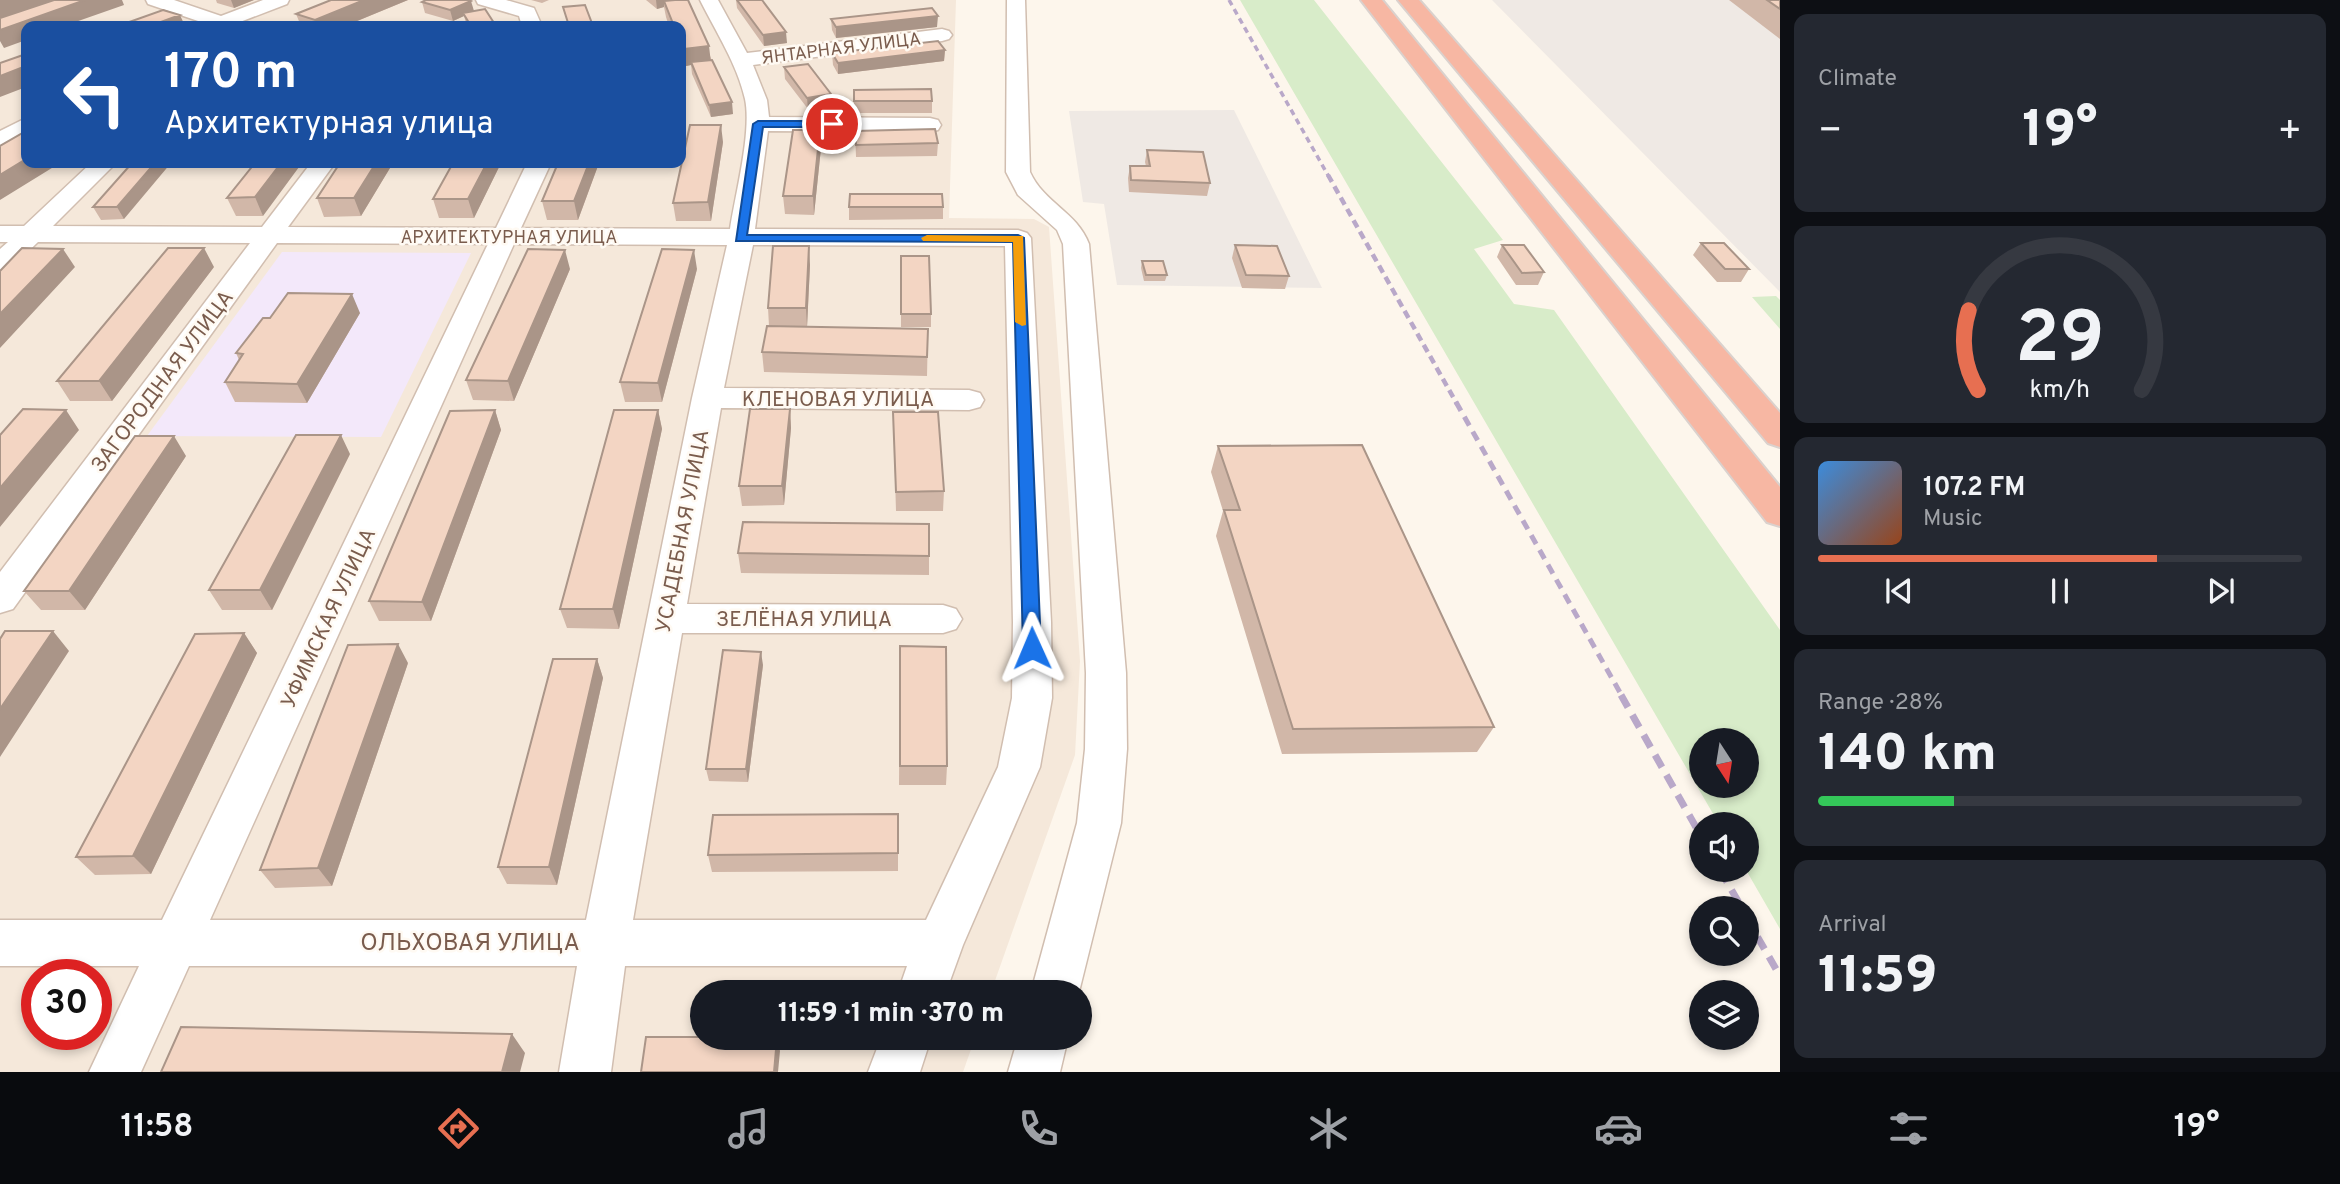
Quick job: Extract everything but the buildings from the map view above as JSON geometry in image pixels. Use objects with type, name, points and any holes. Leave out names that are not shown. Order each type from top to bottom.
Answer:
[{"type":"highway","points":[[1371,0],[1780,513]]},
{"type":"highway","points":[[1409,0],[1780,435]]},
{"type":"street","points":[[155,0],[211,21]]},
{"type":"street","points":[[231,21],[280,0]]},
{"type":"street","points":[[485,0],[527,12],[530,21]]},
{"type":"street","name":"УСАДЕБНАЯ УЛИЦА","points":[[585,1072],[605,943],[707,398],[740,238],[758,124],[756,100],[741,60],[709,0]]},
{"type":"street","points":[[1016,0],[1018,172],[1027,192],[1063,220],[1073,232],[1076,244],[1106,673],[1106,750],[1099,823],[1058,980]]},
{"type":"street","name":"ЯНТАРНАЯ УЛИЦА","points":[[741,60],[942,35]]},
{"type":"street","points":[[0,118],[21,123]]},
{"type":"street","points":[[758,124],[930,125]]},
{"type":"street","points":[[0,140],[21,127]]},
{"type":"street","points":[[0,264],[99,168]]},
{"type":"street","name":"ЗАГОРОДНАЯ УЛИЦА","points":[[0,599],[319,168]]},
{"type":"street","name":"УФИМСКАЯ УЛИЦА","points":[[115,1072],[537,168]]},
{"type":"street","name":"АРХИТЕКТУРНАЯ УЛИЦА","points":[[0,234],[1018,238],[1032,608],[1032,698],[1019,767],[940,943]]},
{"type":"street","name":"КЛЕНОВАЯ УЛИЦА","points":[[707,398],[969,400]]},
{"type":"street","name":"ЗЕЛЁНАЯ УЛИЦА","points":[[665,618],[943,620]]},
{"type":"street","name":"ОЛЬХОВАЯ УЛИЦА","points":[[0,943],[940,943]]},
{"type":"street","points":[[926,980],[940,943]]},
{"type":"street","points":[[894,1072],[902,1050]]},
{"type":"street","points":[[1034,1072],[1040,1050]]},
{"type":"shaded area","points":[[0,0],[956,0],[949,218],[1034,219],[1049,227],[1080,661],[1075,755],[995,980],[690,980],[690,1050],[971,1050],[963,1072],[0,1072]]},
{"type":"shaded area","points":[[1492,0],[1780,0],[1780,292]]},
{"type":"shaded area","points":[[1234,110],[1322,288],[1117,285],[1104,204],[1083,202],[1069,111]]},
{"type":"shaded area","points":[[282,252],[471,253],[381,437],[147,436]]},
{"type":"green space","points":[[1240,0],[1314,0],[1503,240],[1474,249],[1514,304],[1554,310],[1780,630],[1780,929],[1753,882],[1759,882],[1759,812],[1712,812],[1704,798],[1759,798],[1759,728],[1689,728],[1689,772]]},
{"type":"green space","points":[[1776,296],[1780,300],[1780,329],[1752,297]]},
{"type":"railway","points":[[1229,0],[1329,177]]},
{"type":"railway","points":[[1328,175],[1457,404]]},
{"type":"railway","points":[[1456,402],[1622,696]]},
{"type":"railway","points":[[1621,695],[1689,815]]},
{"type":"railway","points":[[1727,882],[1735,896]]},
{"type":"railway","points":[[1759,940],[1780,976]]},
{"type":"slow traffic","points":[[927,238],[1018,238],[1022,322]]},
{"type":"route","points":[[832,124],[758,124],[740,238],[1018,238],[1032,648]]}]
